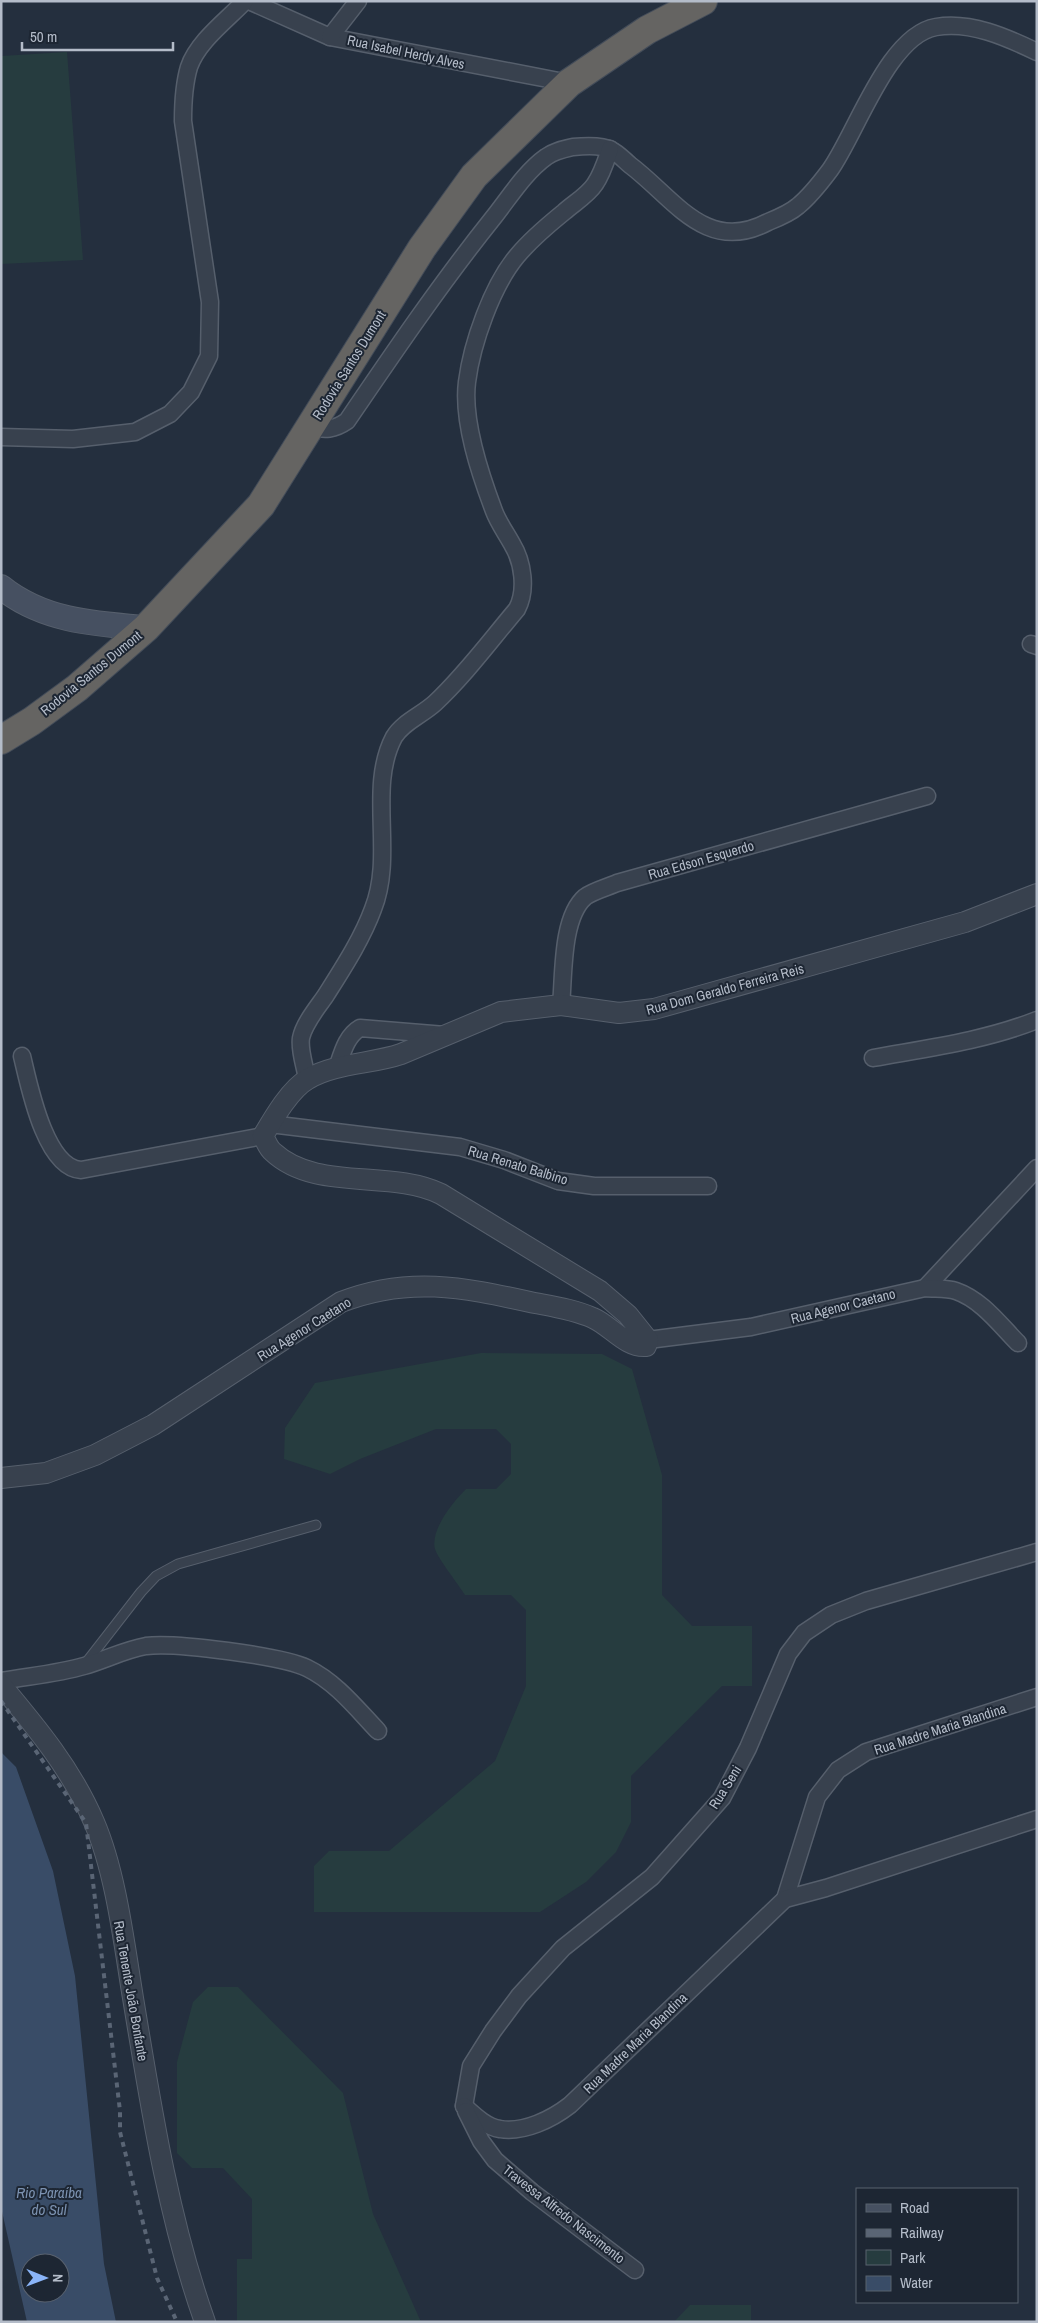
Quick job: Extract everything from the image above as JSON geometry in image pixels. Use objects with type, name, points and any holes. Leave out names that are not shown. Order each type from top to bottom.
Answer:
[{"type":"highway","name":"Rodovia Santos Dumont","points":[[1,740],[32,721],[77,688],[146,628],[261,505],[422,248],[474,176],[568,83],[647,30],[703,1]]},
{"type":"main road","points":[[1,587],[16,599],[41,612],[93,624],[146,628]]},
{"type":"street","points":[[1,437],[73,439],[135,432],[170,414],[191,392],[209,356],[210,302],[183,121],[184,92],[190,65],[202,45],[245,1]]},
{"type":"street","name":"Rua Isabel Herdy Alves","points":[[249,1],[330,37],[568,83]]},
{"type":"street","points":[[330,37],[358,1]]},
{"type":"street","points":[[310,427],[338,428],[347,421],[470,247],[530,172],[547,156],[563,149],[581,146],[610,149],[641,173],[685,213],[709,229],[732,233],[764,224],[797,207],[830,170],[896,56],[915,35],[935,27],[957,26],[977,28],[1037,52]]},
{"type":"street","points":[[307,1079],[301,1045],[302,1036],[346,963],[373,908],[381,880],[383,855],[382,785],[385,759],[389,749],[396,735],[434,705],[468,669],[517,609],[522,599],[523,582],[520,566],[514,546],[494,513],[477,459],[467,413],[467,382],[480,329],[498,287],[516,257],[547,225],[594,186],[610,149]]},
{"type":"street","name":"Rua Edson Esquerdo","points":[[562,1006],[568,931],[573,913],[586,897],[618,883],[927,796]]},
{"type":"street","name":"Rua Dom Geraldo Ferreira Reis","points":[[266,1130],[287,1100],[307,1079],[338,1068],[385,1059],[502,1012],[562,1006],[619,1013],[654,1009],[965,922],[1037,894]]},
{"type":"street","points":[[873,1058],[980,1038],[1008,1031],[1037,1020]]},
{"type":"street","points":[[338,1068],[346,1044],[354,1031],[360,1028],[445,1035]]},
{"type":"street","name":"Rua Renato Balbino","points":[[22,1056],[32,1097],[56,1156],[65,1166],[73,1170],[81,1170],[266,1130],[460,1147],[504,1160],[558,1181],[594,1186],[708,1186]]},
{"type":"street","points":[[266,1130],[271,1151],[284,1161],[314,1174],[410,1184],[427,1187],[441,1194],[608,1297],[628,1315],[648,1340]]},
{"type":"street","points":[[925,1288],[1037,1168]]},
{"type":"street","name":"Rua Agenor Caetano","points":[[1,1478],[46,1473],[96,1455],[153,1425],[341,1302],[367,1292],[396,1287],[425,1286],[478,1290],[582,1314],[600,1321],[640,1347],[647,1345],[648,1340],[751,1327],[925,1288],[954,1290],[970,1297],[982,1306],[1018,1343]]},
{"type":"street","name":"Rua Seni","points":[[464,2106],[471,2066],[493,2031],[519,1996],[563,1948],[652,1877],[722,1798],[748,1748],[788,1654],[804,1634],[831,1615],[866,1601],[1037,1552]]},
{"type":"street","points":[[1,1683],[84,1666],[130,1650],[166,1645],[289,1662],[307,1668],[325,1679],[378,1731]]},
{"type":"street","name":"Rua Tenente João Bonfante","points":[[1,1683],[67,1768],[94,1822],[110,1877],[121,1930],[152,2110],[176,2226],[205,2322]]},
{"type":"street","name":"Rua Madre Maria Blandina","points":[[785,1899],[817,1797],[838,1770],[866,1752],[1037,1697]]},
{"type":"street","name":"Rua Madre Maria Blandina","points":[[464,2106],[480,2120],[500,2129],[524,2127],[556,2116],[570,2105],[785,1899],[826,1888],[1037,1819]]},
{"type":"street","name":"Travessa Alfredo Nascimento","points":[[464,2106],[481,2141],[495,2160],[532,2192],[635,2270]]},
{"type":"lane","points":[[84,1666],[141,1592],[156,1576],[178,1564],[316,1525]]},
{"type":"green space","points":[[67,52],[83,260],[1,264],[1,56]]},
{"type":"green space","points":[[481,1353],[602,1354],[632,1369],[662,1475],[662,1595],[692,1626],[752,1626],[752,1686],[722,1686],[631,1776],[631,1822],[616,1852],[586,1882],[540,1912],[314,1912],[314,1866],[329,1851],[389,1851],[495,1761],[526,1686],[526,1610],[511,1595],[465,1595],[435,1549],[434,1542],[439,1525],[455,1501],[466,1489],[496,1489],[511,1474],[511,1444],[496,1429],[436,1429],[360,1459],[330,1474],[284,1459],[285,1428],[315,1383]]},
{"type":"green space","points":[[208,1987],[238,1987],[343,2093],[373,2214],[421,2322],[237,2322],[237,2259],[252,2259],[252,2199],[223,2168],[192,2168],[177,2153],[177,2062],[193,2002]]},
{"type":"green space","points":[[690,2305],[751,2305],[751,2322],[674,2322]]},
{"type":"water","name":"Rio Paraíba do Sul","points":[[1,1752],[16,1767],[53,1871],[75,1976],[104,2264],[116,2322],[27,2322],[23,2303],[70,2303],[70,2253],[20,2253],[20,2291],[1,2207]]},
{"type":"railway","points":[[1,1701],[86,1823],[120,2111],[120,2132],[157,2278],[177,2322]]}]
